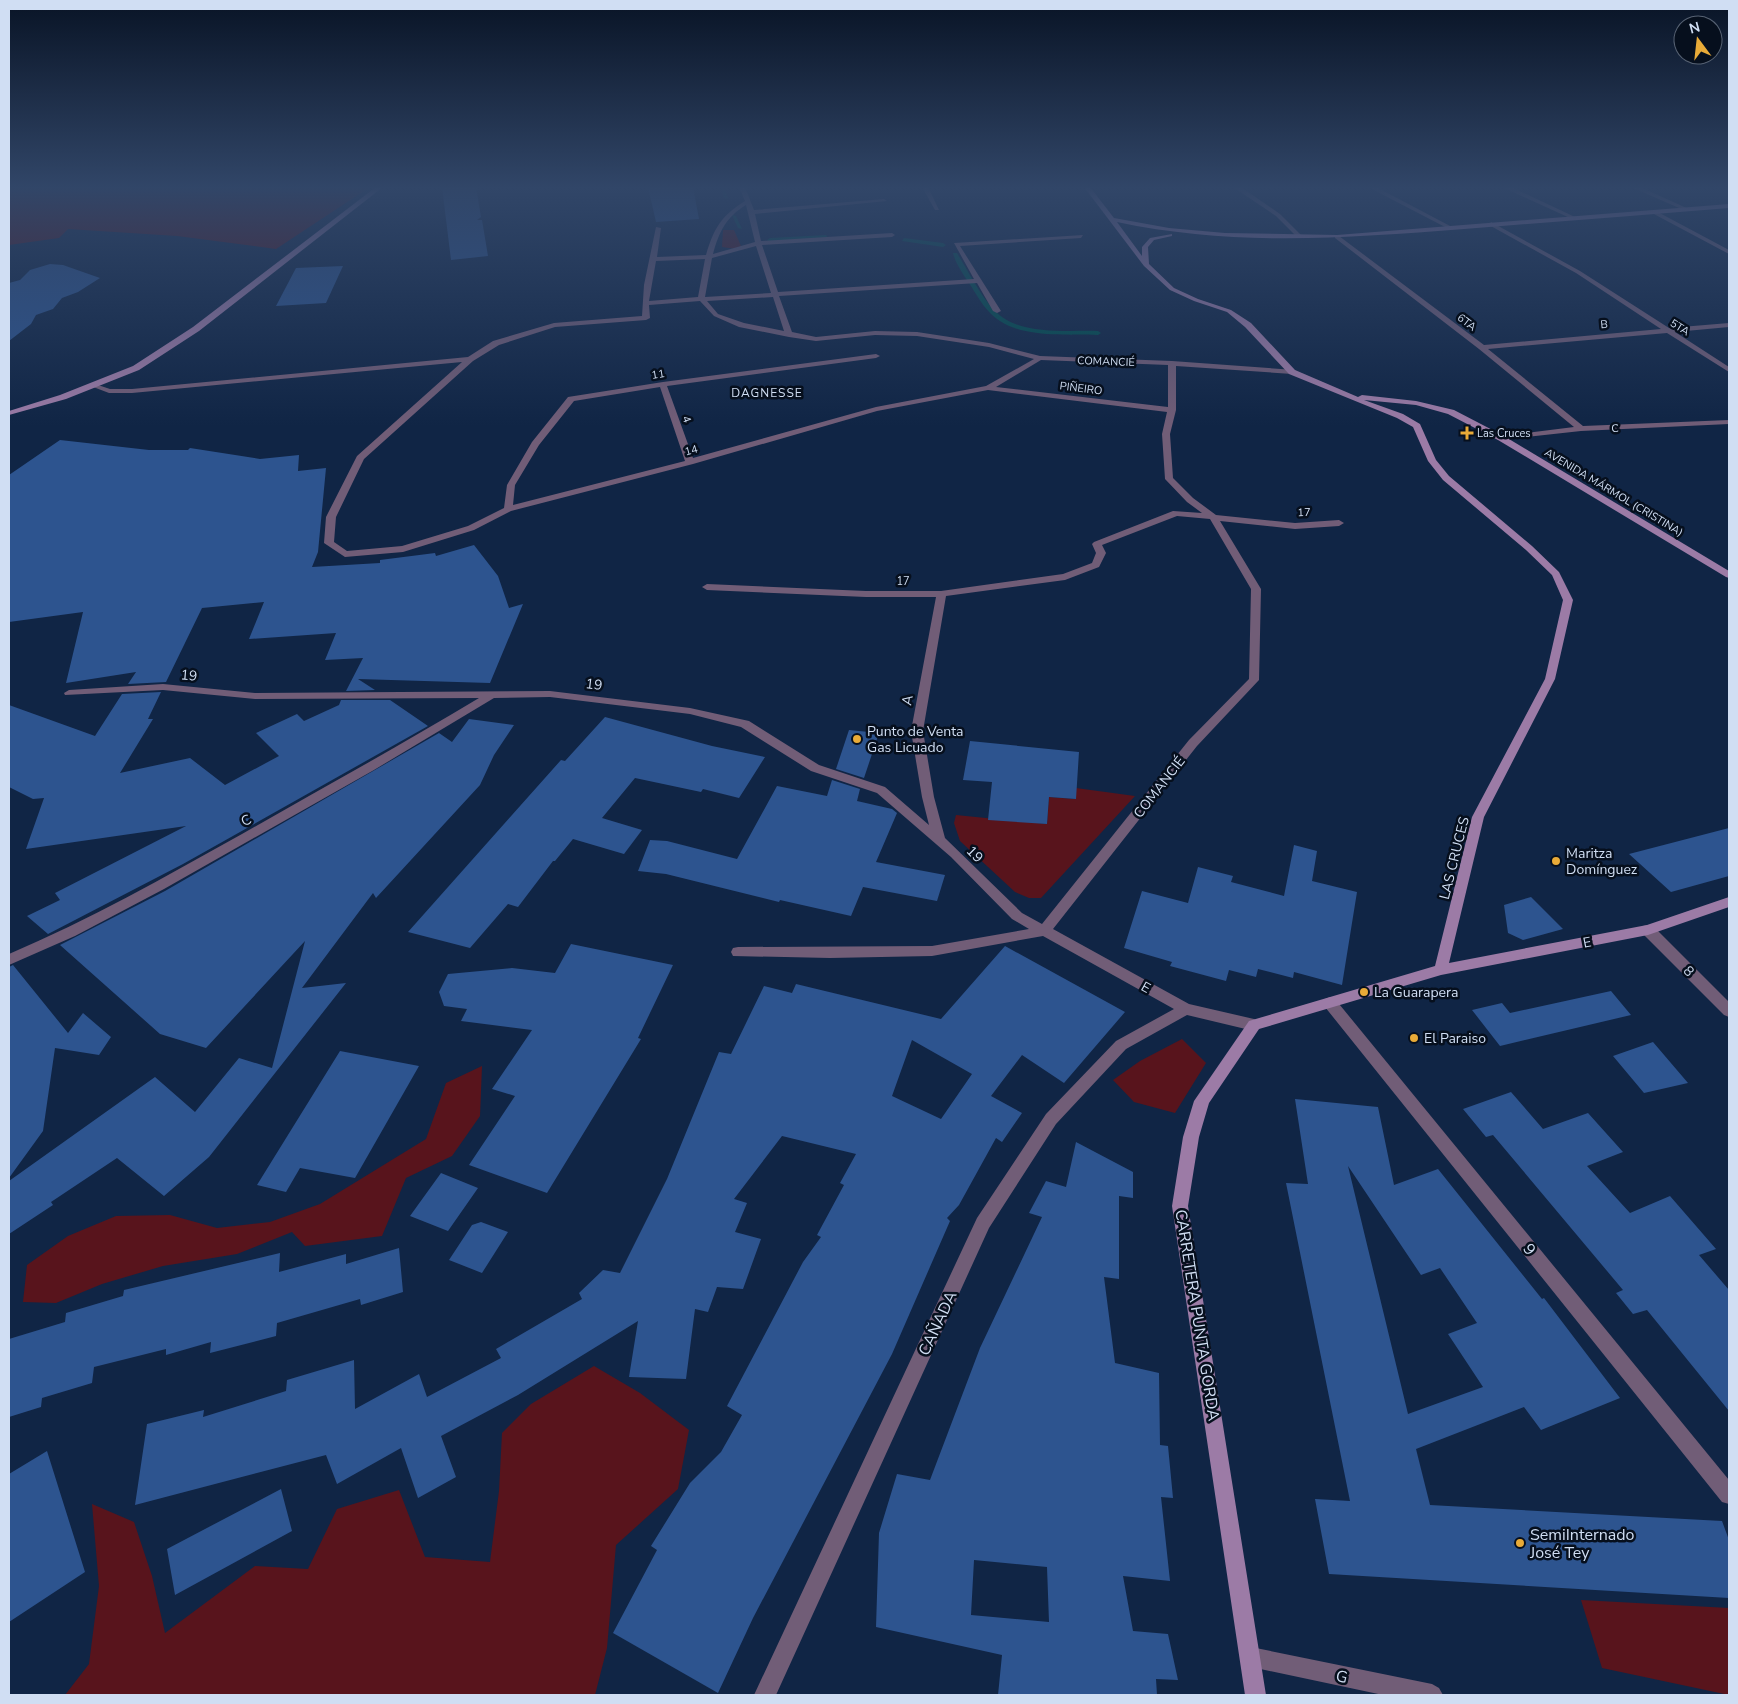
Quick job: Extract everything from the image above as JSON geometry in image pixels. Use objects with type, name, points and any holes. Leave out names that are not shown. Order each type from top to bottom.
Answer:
[{"type":"main road","points":[[9,413],[63,397],[136,368],[196,329],[278,267]]},
{"type":"main road","points":[[1148,267],[1172,289],[1196,300],[1230,311],[1248,325],[1292,372]]},
{"type":"main road","name":"LAS CRUCES","points":[[1292,372],[1342,394],[1400,416],[1417,426],[1432,461],[1446,478],[1529,548],[1556,574],[1568,600],[1550,679],[1478,817],[1441,970]]},
{"type":"main road","name":"AVENIDA MÁRMOL (CRISTINA)","points":[[1342,394],[1416,403],[1451,412],[1501,438],[1729,575]]},
{"type":"main road","name":"E","points":[[1441,970],[1648,930],[1729,902]]},
{"type":"main road","points":[[1254,1025],[1441,970]]},
{"type":"main road","name":"CARRETERA PUNTA GORDA","points":[[1254,1025],[1202,1101],[1190,1137],[1180,1206],[1256,1695]]},
{"type":"street","points":[[92,385],[109,391],[132,391],[470,359],[496,343],[554,325],[646,318],[645,303],[652,267]]},
{"type":"street","points":[[702,299],[707,267]]},
{"type":"street","points":[[766,267],[789,335]]},
{"type":"street","points":[[969,267],[997,311]]},
{"type":"street","name":"6TA","points":[[1377,267],[1482,347],[1581,430]]},
{"type":"street","name":"5TA","points":[[1568,267],[1729,370]]},
{"type":"street","points":[[645,303],[978,281]]},
{"type":"street","name":"COMANCIÉ","points":[[702,299],[716,315],[742,325],[816,339],[875,333],[917,334],[989,345],[1040,358],[1172,363],[1292,372]]},
{"type":"street","name":"B","points":[[1482,347],[1729,325]]},
{"type":"street","name":"11","points":[[508,510],[511,485],[535,444],[571,399],[663,384],[876,356]]},
{"type":"street","name":"14","points":[[470,359],[360,458],[331,517],[329,543],[345,554],[403,549],[471,528],[508,510],[690,462],[876,409],[988,388],[1040,358]]},
{"type":"street","name":"COMANCIÉ","points":[[1044,931],[1193,743],[1254,680],[1256,589],[1213,517],[1190,500],[1170,479],[1166,461],[1166,434],[1172,410],[1172,363]]},
{"type":"street","name":"4","points":[[663,384],[690,462]]},
{"type":"street","name":"PIÑEIRO","points":[[988,388],[1172,410]]},
{"type":"street","name":"C","points":[[1501,438],[1581,430],[1729,422]]},
{"type":"street","name":"17","points":[[707,588],[866,594],[940,594],[1065,577],[1096,565],[1101,553],[1097,544],[1176,513],[1295,526],[1339,523]]},
{"type":"street","name":"A","points":[[939,840],[928,797],[917,731],[940,594]]},
{"type":"street","name":"19","points":[[69,693],[163,688],[255,696],[550,694],[690,711],[745,724],[815,768],[881,790],[939,840],[1017,916],[1044,931]]},
{"type":"street","name":"C","points":[[9,960],[45,945],[188,870],[426,736],[492,695]]},
{"type":"street","name":"8","points":[[1648,930],[1729,1011]]},
{"type":"street","points":[[738,952],[932,951],[1044,931]]},
{"type":"street","name":"E","points":[[1044,931],[1186,1009],[1254,1025]]},
{"type":"street","name":"9","points":[[1330,1003],[1729,1495]]},
{"type":"street","name":"CAÑADA","points":[[765,1695],[983,1223],[1051,1119],[1121,1044],[1186,1009]]},
{"type":"street","name":"G","points":[[1251,1656],[1432,1695]]},
{"type":"shaded area","points":[[1076,788],[1135,796],[1041,898],[1029,898],[1015,892],[960,841],[954,823],[956,815],[1047,824],[1049,797],[1075,799]]},
{"type":"shaded area","points":[[1182,1039],[1206,1063],[1175,1113],[1134,1102],[1113,1080],[1140,1061]]},
{"type":"shaded area","points":[[482,1066],[480,1116],[452,1156],[406,1178],[382,1236],[305,1246],[292,1232],[237,1254],[163,1266],[102,1284],[56,1303],[23,1302],[27,1265],[68,1236],[116,1216],[170,1215],[217,1228],[270,1222],[320,1204],[426,1139],[446,1083]]},
{"type":"shaded area","points":[[594,1366],[640,1393],[689,1430],[678,1489],[616,1545],[607,1648],[595,1695],[65,1695],[89,1664],[99,1586],[92,1504],[134,1522],[152,1576],[165,1633],[255,1566],[308,1569],[337,1509],[399,1490],[425,1557],[490,1562],[499,1491],[502,1433],[531,1404]]},
{"type":"shaded area","points":[[1581,1600],[1729,1608],[1729,1695],[1602,1668]]},
{"type":"building","points":[[42,267],[67,267],[100,278],[78,292],[62,298],[53,309],[36,315],[31,324],[9,341],[9,283],[20,280],[30,270]]},
{"type":"building","points":[[343,267],[326,303],[276,306],[296,268]]},
{"type":"building","points":[[60,440],[149,450],[188,450],[190,448],[260,459],[299,455],[298,471],[326,468],[318,552],[312,567],[380,563],[380,560],[435,553],[436,556],[474,545],[498,576],[509,608],[523,604],[490,683],[358,679],[375,690],[346,691],[363,658],[325,660],[336,633],[249,639],[264,602],[202,608],[166,682],[128,684],[136,672],[66,683],[83,612],[9,622],[9,475]]},
{"type":"building","points":[[161,692],[148,719],[153,719],[120,773],[190,758],[225,785],[279,756],[256,733],[297,714],[304,721],[339,705],[341,700],[390,700],[428,726],[183,864],[48,934],[27,916],[60,900],[55,893],[186,826],[26,849],[44,798],[33,799],[9,787],[9,705],[95,736],[122,694]]},
{"type":"building","points":[[605,717],[712,746],[765,757],[739,798],[703,789],[701,792],[635,778],[602,818],[642,830],[624,854],[573,839],[553,861],[518,907],[508,904],[470,948],[408,932],[561,760],[565,761]]},
{"type":"building","points":[[469,719],[514,725],[494,755],[480,785],[376,898],[373,893],[302,988],[346,983],[209,1157],[164,1196],[117,1158],[51,1202],[53,1205],[9,1234],[9,1181],[155,1077],[195,1112],[239,1058],[272,1068],[305,941],[206,1048],[160,1034],[60,945],[165,891],[439,733],[452,742]]},
{"type":"building","points":[[849,730],[879,733],[864,778],[836,769]]},
{"type":"building","points":[[970,741],[1079,752],[1076,799],[1049,797],[1047,824],[988,820],[992,782],[963,780]]},
{"type":"building","points":[[832,780],[860,789],[857,801],[892,809],[897,813],[876,862],[945,875],[937,901],[863,887],[851,916],[780,900],[779,902],[666,874],[638,871],[650,840],[667,841],[737,859],[777,786],[827,796]]},
{"type":"building","points":[[1729,828],[1729,876],[1671,892],[1629,854]]},
{"type":"building","points":[[1294,845],[1317,851],[1312,881],[1357,892],[1342,985],[1294,972],[1293,978],[1258,969],[1256,977],[1229,970],[1226,981],[1170,966],[1172,962],[1124,948],[1142,891],[1188,903],[1198,867],[1233,876],[1231,882],[1284,896]]},
{"type":"building","points":[[1531,897],[1563,929],[1523,940],[1508,933],[1504,905]]},
{"type":"building","points":[[571,944],[673,965],[638,1038],[641,1039],[547,1193],[469,1165],[515,1096],[492,1089],[532,1030],[461,1021],[467,1009],[444,1006],[439,992],[448,974],[512,968],[555,973]]},
{"type":"building","points":[[1005,946],[1125,1012],[1064,1083],[1022,1055],[991,1096],[1022,1113],[1002,1142],[996,1138],[959,1205],[947,1218],[950,1221],[892,1354],[753,1618],[718,1693],[613,1633],[657,1550],[651,1546],[690,1483],[721,1452],[742,1415],[727,1406],[803,1262],[821,1237],[817,1235],[844,1185],[840,1183],[856,1154],[782,1136],[734,1199],[747,1203],[735,1232],[761,1239],[743,1289],[717,1287],[708,1312],[695,1309],[686,1379],[629,1377],[638,1321],[518,1395],[441,1436],[456,1477],[418,1498],[401,1448],[337,1484],[326,1455],[135,1505],[147,1424],[204,1410],[203,1417],[286,1391],[287,1380],[354,1360],[355,1409],[419,1374],[427,1397],[501,1358],[496,1349],[582,1299],[579,1293],[603,1270],[620,1273],[667,1179],[719,1052],[731,1054],[764,986],[792,993],[796,984],[941,1019]],"holes":[[[912,1040],[972,1074],[941,1119],[892,1096]]]},
{"type":"building","points":[[13,965],[68,1033],[83,1013],[111,1037],[99,1055],[55,1048],[43,1131],[9,1178],[9,967]]},
{"type":"building","points":[[1611,991],[1631,1015],[1500,1046],[1472,1010],[1502,1003],[1510,1013]]},
{"type":"building","points":[[1653,1042],[1688,1083],[1644,1093],[1613,1056]]},
{"type":"building","points":[[340,1051],[419,1066],[355,1178],[300,1168],[286,1192],[257,1185]]},
{"type":"building","points":[[1511,1092],[1543,1129],[1588,1113],[1623,1152],[1587,1166],[1630,1213],[1670,1196],[1716,1249],[1699,1255],[1729,1290],[1729,1411],[1647,1310],[1633,1314],[1616,1293],[1623,1290],[1493,1135],[1486,1137],[1463,1109]]},
{"type":"building","points":[[1295,1099],[1378,1107],[1394,1185],[1438,1169],[1542,1299],[1544,1298],[1620,1398],[1541,1430],[1524,1407],[1416,1449],[1430,1505],[1722,1521],[1729,1540],[1729,1598],[1329,1574],[1315,1499],[1350,1501],[1286,1183],[1308,1184]],"holes":[[[1348,1166],[1421,1275],[1440,1268],[1477,1323],[1448,1334],[1483,1387],[1408,1414]]]},
{"type":"building","points":[[1076,1142],[1133,1172],[1133,1198],[1119,1196],[1119,1279],[1104,1277],[1115,1363],[1159,1373],[1160,1445],[1168,1446],[1173,1498],[1161,1497],[1170,1581],[1123,1576],[1133,1631],[1168,1634],[1178,1680],[1156,1679],[1157,1695],[998,1695],[1002,1655],[876,1627],[879,1533],[897,1474],[930,1480],[980,1348],[1042,1217],[1029,1213],[1046,1181],[1066,1187]],"holes":[[[974,1560],[1047,1567],[1049,1622],[971,1615]]]},
{"type":"building","points":[[441,1173],[478,1188],[448,1231],[410,1216]]},
{"type":"building","points":[[481,1222],[508,1232],[482,1273],[449,1260],[472,1225]]},
{"type":"building","points":[[399,1248],[403,1292],[361,1305],[360,1299],[277,1323],[276,1336],[210,1353],[211,1342],[166,1355],[166,1349],[94,1367],[92,1383],[42,1398],[41,1407],[9,1417],[9,1339],[65,1322],[66,1313],[123,1296],[124,1290],[280,1253],[279,1272],[346,1254],[346,1264]]},
{"type":"building","points":[[47,1451],[85,1572],[9,1622],[9,1474]]},
{"type":"building","points":[[281,1489],[292,1531],[175,1595],[167,1549]]},
{"type":"waterway","points":[[962,267],[985,304],[1001,320],[1009,324],[1053,332],[1098,333]]},
{"type":"place","name":"Las Cruces","points":[[1467,433]]},
{"type":"place","name":"Punto de Venta Gas Licuado","points":[[857,739]]},
{"type":"place","name":"Maritza Domínguez","points":[[1556,861]]},
{"type":"place","name":"La Guarapera","points":[[1364,992]]},
{"type":"place","name":"El Paraiso","points":[[1414,1038]]},
{"type":"place","name":"SemiInternado José Tey","points":[[1520,1543]]},
{"type":"district","name":"DAGNESSE","points":[[767,393]]}]
